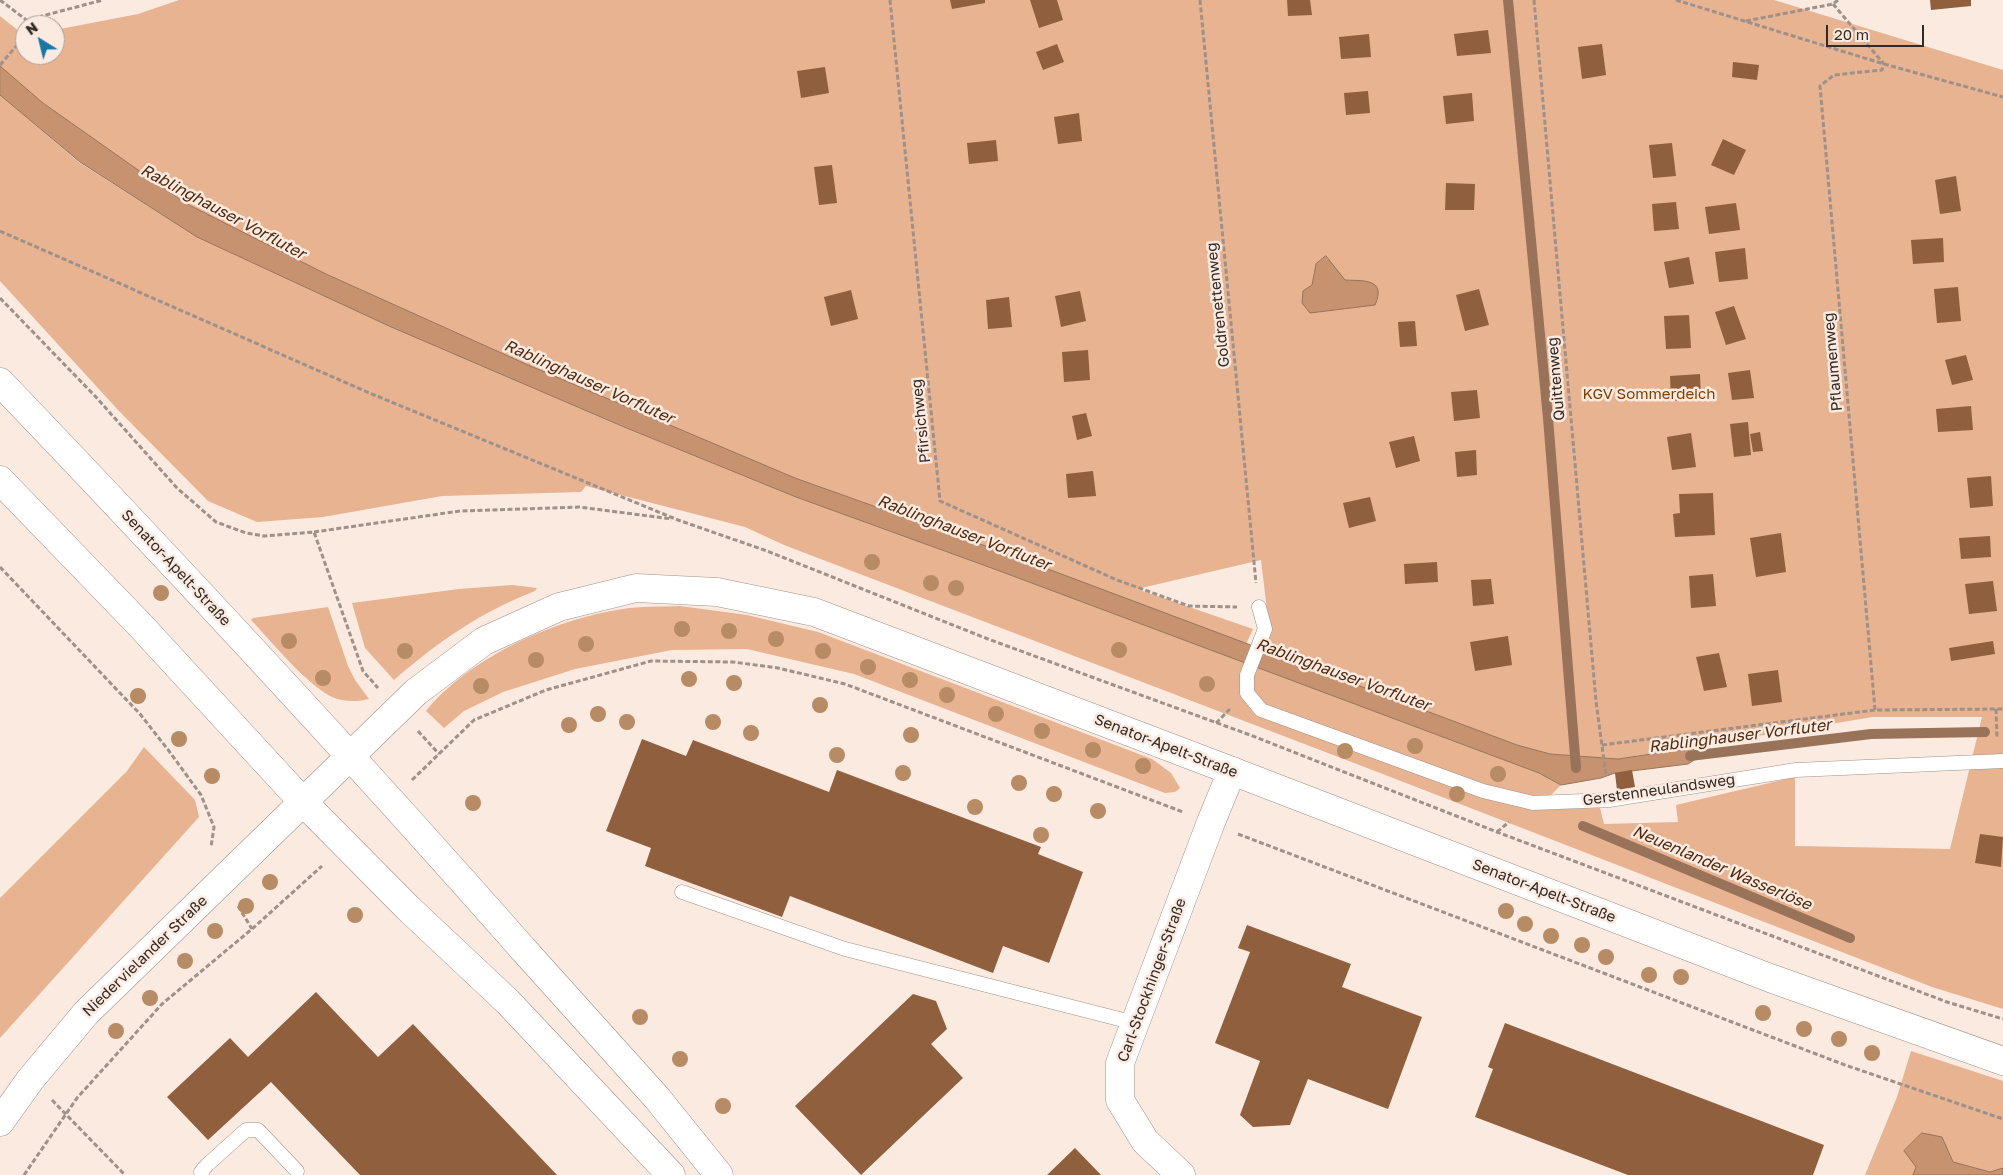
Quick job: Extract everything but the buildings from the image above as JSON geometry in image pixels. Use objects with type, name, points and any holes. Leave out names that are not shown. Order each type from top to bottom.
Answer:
[{"type":"main road","name":"Senator-Apelt-Straße","points":[[0,382],[181,572],[350,755]]},
{"type":"main road","points":[[0,480],[147,632],[345,845],[408,908],[508,1002],[671,1175]]},
{"type":"main road","name":"Senator-Apelt-Straße","points":[[304,802],[416,692],[484,641],[559,607],[636,588],[718,592],[814,612],[1770,978],[2003,1060]]},
{"type":"main road","points":[[350,755],[657,1098],[719,1175]]},
{"type":"main road","name":"Carl-Stockhinger-Straße","points":[[1181,1175],[1145,1141],[1120,1100],[1120,1063],[1232,771]]},
{"type":"main road","name":"Niedervielander Straße","points":[[0,1122],[30,1080],[86,1013],[304,802]]},
{"type":"lane","name":"Gerstenneulandsweg","points":[[1259,607],[1265,629],[1247,674],[1247,693],[1261,710],[1483,791],[1533,803],[1609,800],[1796,770],[2000,761]]},
{"type":"lane","points":[[682,892],[845,949],[1135,1023]]},
{"type":"lane","points":[[202,1175],[201,1172],[207,1165],[246,1130],[258,1130],[297,1172]]},
{"type":"path","points":[[0,0],[20,15]]},
{"type":"path","points":[[46,15],[103,0]]},
{"type":"path","name":"Pfirsichweg","points":[[890,0],[940,501],[1117,580],[1189,606],[1259,607]]},
{"type":"path","name":"Goldrenettenweg","points":[[1200,0],[1259,607]]},
{"type":"path","name":"Quittenweg","points":[[1534,0],[1596,701],[1607,779]]},
{"type":"path","points":[[1676,0],[1884,64],[2003,97]]},
{"type":"path","points":[[1745,21],[1833,4],[1838,0]]},
{"type":"path","points":[[1833,4],[1884,64]]},
{"type":"path","points":[[0,65],[15,48]]},
{"type":"path","name":"Pflaumenweg","points":[[1875,710],[1820,86],[1834,75],[1882,70],[1884,64]]},
{"type":"path","points":[[0,231],[367,392],[678,520],[767,551],[988,639],[1250,735],[1497,832],[1947,1002],[2003,1020]]},
{"type":"path","points":[[0,298],[95,396],[177,488],[216,522],[246,533],[264,536],[314,532],[460,511],[579,507],[678,520]]},
{"type":"path","points":[[314,532],[363,671],[439,754]]},
{"type":"path","points":[[0,566],[140,714],[201,795],[214,827],[210,854],[222,881],[252,929]]},
{"type":"path","points":[[391,800],[474,720],[546,690],[651,661],[732,662],[778,668],[845,684],[1826,1058],[2003,1119]]},
{"type":"path","points":[[1996,709],[2000,761]]},
{"type":"path","points":[[1602,745],[1875,710],[2003,710]]},
{"type":"path","points":[[24,1175],[77,1098],[162,1004],[252,929],[345,845]]},
{"type":"path","points":[[30,1080],[125,1175]]},
{"type":"green space","name":"KGV Sommerdeich","points":[[179,0],[1774,0],[2003,70],[2003,1009],[1932,987],[784,545],[745,527],[586,486],[581,492],[442,496],[323,517],[257,522],[208,501],[118,410],[0,281],[0,95],[80,163],[197,237],[389,326],[623,427],[796,497],[997,570],[1539,773],[1561,785],[1537,809],[1600,808],[1604,824],[1678,822],[1676,805],[1795,777],[1795,846],[1950,849],[1982,717],[1873,717],[1618,759],[1550,754],[1517,745],[1267,652],[1269,627],[1261,560],[1137,589],[1253,629],[1246,644],[1008,554],[795,478],[528,365],[326,274],[185,203],[43,103],[0,66],[0,16],[15,28],[15,65],[65,65],[65,28],[138,14]]},
{"type":"green space","points":[[512,585],[537,588],[535,591],[496,609],[460,629],[394,680],[365,648],[352,603],[459,589]]},
{"type":"green space","points":[[680,606],[747,615],[818,632],[1152,759],[1171,773],[1180,788],[1175,792],[1165,793],[854,674],[747,649],[672,650],[575,669],[503,692],[464,711],[444,728],[426,711],[444,692],[466,674],[490,658],[542,631],[597,614],[623,609]]},
{"type":"green space","points":[[328,607],[348,666],[355,680],[369,699],[346,701],[332,697],[322,691],[300,673],[251,620],[253,618]]},
{"type":"green space","points":[[144,747],[195,800],[199,817],[0,1038],[0,898],[127,771]]},
{"type":"green space","points":[[1911,1051],[2003,1081],[2003,1168],[1990,1172],[1952,1162],[1942,1137],[1916,1167],[1913,1175],[1865,1175],[1897,1097]]},
{"type":"shaded area","points":[[0,66],[43,103],[185,203],[326,274],[528,365],[795,478],[1008,554],[1517,745],[1550,754],[1618,759],[1691,748],[1702,755],[1688,764],[1615,773],[1601,778],[1561,785],[1539,773],[997,570],[796,497],[624,427],[389,326],[197,237],[80,162],[0,95]]},
{"type":"shaded area","points":[[1326,256],[1345,280],[1366,281],[1376,285],[1378,296],[1375,305],[1310,313],[1302,303],[1303,291],[1312,285],[1316,264]]},
{"type":"shaded area","points":[[1922,1133],[1942,1137],[1953,1162],[1990,1172],[2003,1168],[2003,1175],[1913,1175],[1916,1167],[1904,1151]]},
{"type":"waterway","points":[[1508,0],[1548,418],[1576,768]]},
{"type":"waterway","name":"Rablinghauser Vorfluter","points":[[1690,756],[1871,734],[1985,732]]},
{"type":"waterway","name":"Neuenlander Wasserlöse","points":[[1583,826],[1850,938]]}]
